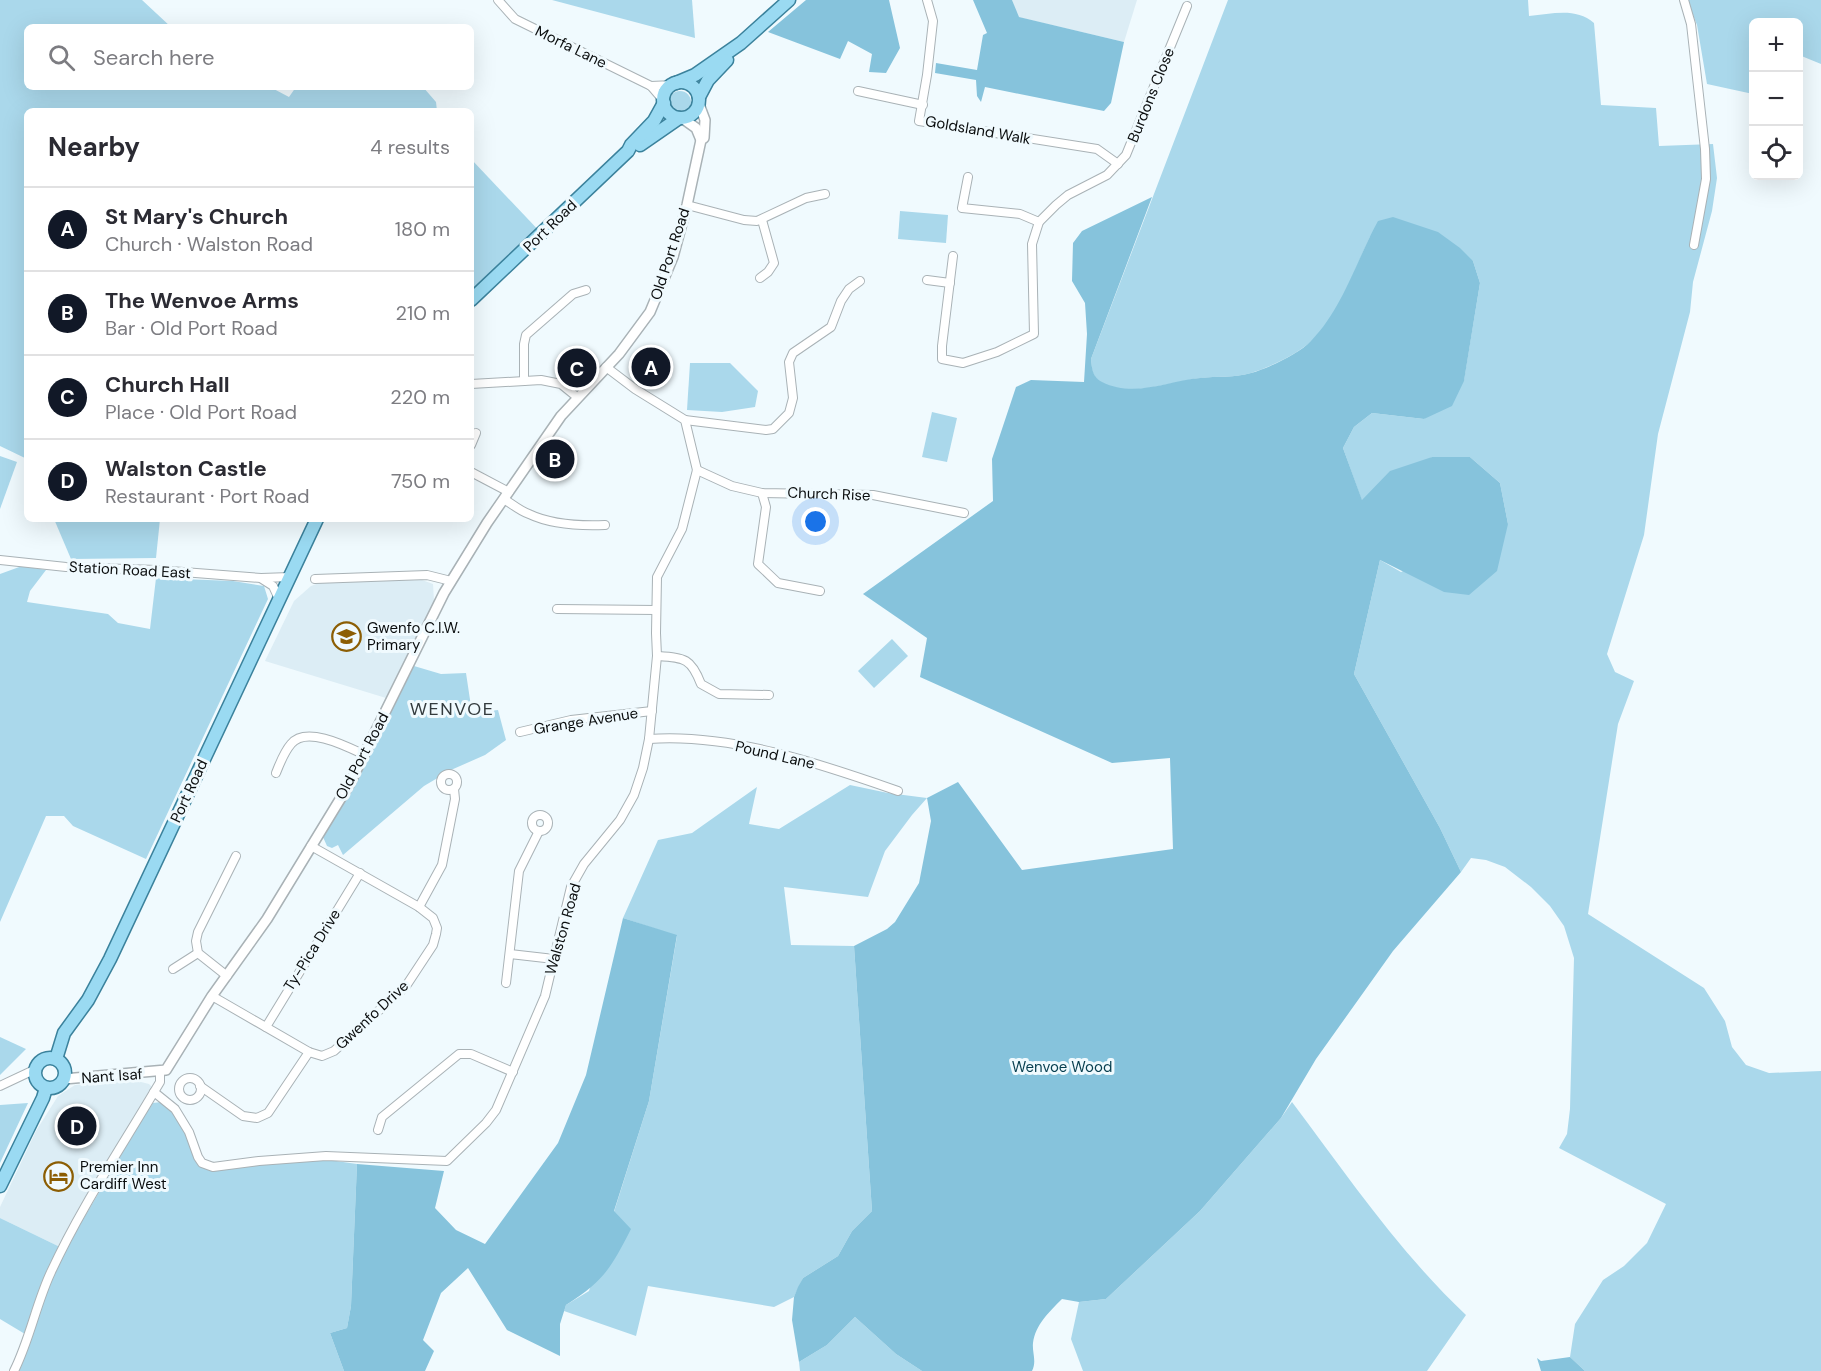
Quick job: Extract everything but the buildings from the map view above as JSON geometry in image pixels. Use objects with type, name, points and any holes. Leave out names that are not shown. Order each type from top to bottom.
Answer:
[{"type":"main road","name":"Port Road","points":[[628,151],[654,122],[667,90],[695,75],[741,43],[789,0]]},
{"type":"main road","name":"Port Road","points":[[474,297],[628,151],[693,113],[708,80],[735,53],[741,43]]},
{"type":"main road","points":[[675,84],[689,84],[699,100]]},
{"type":"main road","points":[[664,101],[668,113],[681,118]]},
{"type":"main road","name":"Port Road","points":[[56,1059],[64,1033],[88,1000],[110,960],[316,522]]},
{"type":"main road","points":[[56,1059],[63,1066],[64,1079],[57,1087],[46,1088],[38,1082],[36,1069],[42,1061],[56,1059]]},
{"type":"main road","points":[[0,1186],[46,1088]]},
{"type":"street","name":"Morfa Lane","points":[[498,0],[515,19],[651,86],[664,101]]},
{"type":"street","name":"Goldsland Walk","points":[[927,0],[933,21],[919,122],[1097,149],[1118,164]]},
{"type":"street","points":[[1684,0],[1691,24],[1705,149],[1706,179],[1694,245]]},
{"type":"street","name":"Burdons Close","points":[[1039,222],[1068,195],[1107,175],[1126,155],[1187,6]]},
{"type":"street","name":"Morfa Lane","points":[[651,86],[675,84]]},
{"type":"street","points":[[858,91],[923,105]]},
{"type":"street","name":"Old Port Road","points":[[14,1371],[29,1338],[43,1291],[56,1262],[97,1187],[160,1082],[160,1072],[169,1066],[212,996],[267,919],[365,755],[451,581],[556,423],[641,326],[658,298],[670,265],[687,205],[701,141],[704,138],[705,120],[699,100]]},
{"type":"street","points":[[681,118],[696,128],[701,141]]},
{"type":"street","points":[[953,256],[942,359],[963,363],[997,352],[1034,334],[1032,244],[1039,222],[1020,214],[962,208],[968,177]]},
{"type":"street","points":[[687,205],[744,220],[762,220],[806,198],[825,194]]},
{"type":"street","points":[[760,278],[768,272],[774,262],[762,220]]},
{"type":"street","points":[[927,280],[950,283]]},
{"type":"street","points":[[606,368],[635,390],[685,420],[773,429],[789,412],[793,398],[789,362],[793,353],[831,327],[841,301],[860,281]]},
{"type":"street","points":[[524,381],[526,335],[573,294],[586,290]]},
{"type":"street","points":[[474,384],[541,380],[561,384],[578,397]]},
{"type":"street","name":"Walston Road","points":[[154,1092],[175,1109],[189,1132],[202,1163],[213,1167],[326,1156],[447,1161],[492,1116],[544,996],[571,887],[584,864],[620,820],[634,795],[643,768],[649,739],[657,656],[657,578],[682,529],[697,470],[685,420]]},
{"type":"street","points":[[474,438],[476,433]]},
{"type":"street","name":"Church Rise","points":[[697,470],[732,486],[762,493],[873,495],[964,513]]},
{"type":"street","points":[[474,474],[507,495],[527,514],[547,521],[585,526],[605,525]]},
{"type":"street","points":[[762,493],[766,507],[758,564],[778,583],[820,591]]},
{"type":"street","name":"Station Road East","points":[[0,560],[66,567],[157,570],[261,578],[290,577]]},
{"type":"street","points":[[315,579],[428,575],[439,576],[451,581]]},
{"type":"street","points":[[261,578],[273,586],[279,599]]},
{"type":"street","points":[[556,609],[656,610]]},
{"type":"street","points":[[657,656],[678,657],[694,666],[701,684],[718,694],[769,695]]},
{"type":"street","name":"Grange Avenue","points":[[520,732],[571,720],[652,711]]},
{"type":"street","points":[[276,773],[292,742],[306,736],[320,737],[365,755]]},
{"type":"street","name":"Pound Lane","points":[[649,739],[679,737],[767,751],[846,773],[898,791]]},
{"type":"street","points":[[419,907],[442,865],[456,799],[454,789]]},
{"type":"street","points":[[506,983],[519,871],[539,831]]},
{"type":"street","name":"Gwenfo Drive","points":[[309,1052],[322,1056],[334,1051],[406,986],[432,945],[436,934],[433,918],[419,907],[311,846]]},
{"type":"street","points":[[227,976],[198,953],[196,941],[236,856]]},
{"type":"street","name":"Ty-Pica Drive","points":[[266,1027],[360,873]]},
{"type":"street","points":[[173,969],[198,953]]},
{"type":"street","points":[[510,954],[554,958]]},
{"type":"street","points":[[200,1086],[243,1116],[257,1118],[268,1113],[309,1052],[212,996]]},
{"type":"street","points":[[378,1130],[382,1117],[459,1054],[471,1054],[513,1072]]},
{"type":"street","points":[[0,1086],[36,1069]]},
{"type":"street","name":"Nant Isaf","points":[[64,1079],[160,1072]]},
{"type":"shaded area","points":[[0,0],[142,0],[168,24],[24,24],[24,90],[276,90],[289,97],[294,90],[426,90],[436,102],[437,108],[24,108],[24,458],[0,446]]},
{"type":"shaded area","points":[[552,0],[692,0],[695,38]]},
{"type":"shaded area","points":[[1012,0],[1137,0],[1124,42],[1018,17]]},
{"type":"shaded area","points":[[1228,0],[1528,0],[1529,16],[1563,13],[1579,15],[1594,23],[1601,105],[1656,108],[1659,146],[1713,144],[1717,178],[1712,211],[1693,282],[1690,312],[1658,434],[1644,535],[1607,654],[1615,672],[1634,681],[1618,724],[1588,914],[1704,988],[1725,1021],[1732,1047],[1746,1065],[1769,1073],[1821,1071],[1821,1371],[1585,1371],[1570,1357],[1575,1324],[1603,1280],[1624,1266],[1647,1243],[1666,1204],[1559,1148],[1567,1134],[1570,1109],[1574,958],[1564,926],[1550,906],[1531,887],[1505,867],[1486,860],[1471,858],[1461,872],[1440,828],[1354,674],[1380,560],[1401,572],[1508,524],[1500,483],[1470,457],[1432,457],[1362,501],[1343,448],[1354,427],[1372,413],[1424,419],[1464,380],[1480,283],[1473,261],[1370,237],[1344,294],[1328,322],[1308,344],[1281,361],[1245,375],[1201,378],[1134,389],[1109,386],[1098,380],[1093,373],[1091,359]]},
{"type":"shaded area","points":[[1687,0],[1821,0],[1821,64],[1803,57],[1803,18],[1749,18],[1749,93],[1707,84],[1697,25]]},
{"type":"shaded area","points":[[680,91],[688,94],[691,102],[688,110],[680,113],[672,110],[669,102],[672,94]]},
{"type":"shaded area","points":[[474,162],[544,236],[474,302]]},
{"type":"shaded area","points":[[900,211],[948,215],[946,243],[898,239]]},
{"type":"shaded area","points":[[690,363],[730,363],[758,391],[755,407],[722,412],[687,410]]},
{"type":"shaded area","points":[[932,412],[957,418],[947,462],[922,457]]},
{"type":"shaded area","points":[[0,456],[17,462],[0,509]]},
{"type":"shaded area","points":[[55,522],[160,522],[156,558],[71,559]]},
{"type":"shaded area","points":[[22,566],[46,570],[30,591],[27,602],[108,614],[118,623],[150,629],[156,578],[233,581],[264,586],[268,599],[146,859],[73,826],[64,816],[46,816],[0,922],[0,574]]},
{"type":"shaded area","name":"Gwenfo C.I.W. Primary","points":[[422,580],[433,584],[434,601],[386,698],[265,661],[294,601],[311,586],[319,583]]},
{"type":"shaded area","points":[[892,639],[908,656],[874,688],[858,671]]},
{"type":"shaded area","points":[[414,666],[441,674],[466,673],[472,713],[498,710],[506,740],[485,755],[451,770],[424,786],[343,855],[338,845],[332,848],[327,846],[323,837],[354,785]]},
{"type":"shaded area","points":[[850,785],[927,798],[885,851],[868,897],[784,887],[791,945],[854,946],[872,1211],[852,1231],[838,1256],[803,1278],[794,1297],[774,1307],[648,1286],[636,1336],[564,1311],[566,1305],[589,1291],[649,1101],[677,936],[623,918],[658,840],[692,833],[757,787],[749,824],[779,829]]},
{"type":"shaded area","points":[[0,1037],[26,1049],[0,1075]]},
{"type":"shaded area","points":[[133,1080],[149,1084],[152,1087],[151,1091],[60,1247],[0,1218],[0,1207],[36,1131],[58,1096],[75,1085]]},
{"type":"shaded area","points":[[161,1102],[177,1118],[198,1159],[209,1170],[322,1159],[357,1164],[351,1306],[347,1328],[330,1333],[344,1371],[19,1371],[53,1276],[78,1228],[144,1116],[153,1103]]},
{"type":"shaded area","points":[[1292,1102],[1396,1239],[1466,1315],[1427,1371],[1083,1371],[1071,1339],[1079,1302],[1106,1299],[1200,1211],[1281,1118]]},
{"type":"shaded area","points":[[28,1103],[0,1163],[0,1105]]},
{"type":"shaded area","points":[[0,1218],[60,1247],[25,1334],[0,1319]]},
{"type":"shaded area","points":[[855,1317],[896,1354],[922,1371],[800,1371],[799,1362],[827,1345]]},
{"type":"green space","points":[[806,0],[889,0],[900,48],[886,73],[869,72],[872,54],[848,41],[840,59],[768,32]]},
{"type":"green space","points":[[973,0],[1012,0],[1019,17],[1124,42],[1111,103],[1104,111],[985,87],[981,102],[977,96],[976,80],[935,73],[936,63],[977,70],[983,35],[987,33]]},
{"type":"green space","name":"Wenvoe Wood","points":[[1152,197],[1091,359],[1096,378],[1114,387],[1138,389],[1200,378],[1245,375],[1299,351],[1311,341],[1332,314],[1378,221],[1393,217],[1438,232],[1473,261],[1480,283],[1464,381],[1452,406],[1424,419],[1372,413],[1354,427],[1343,448],[1362,500],[1390,471],[1432,457],[1470,457],[1500,483],[1508,524],[1497,571],[1469,595],[1444,592],[1380,560],[1354,674],[1440,828],[1461,872],[1393,951],[1316,1059],[1281,1118],[1200,1211],[1106,1299],[1079,1302],[1062,1299],[1048,1313],[1034,1336],[1032,1371],[922,1371],[896,1354],[855,1317],[827,1345],[799,1362],[792,1320],[794,1297],[798,1287],[803,1278],[838,1256],[852,1231],[872,1211],[854,946],[887,929],[895,922],[919,883],[931,821],[927,798],[958,782],[1022,870],[1173,849],[1170,758],[1112,763],[920,677],[927,638],[863,594],[993,501],[992,459],[1016,387],[1031,380],[1084,382],[1087,334],[1085,303],[1072,281],[1073,243],[1082,231]]},
{"type":"green space","points":[[623,918],[677,935],[649,1101],[614,1211],[631,1229],[605,1273],[566,1305],[560,1324],[560,1356],[507,1330],[468,1268],[441,1293],[423,1340],[434,1351],[425,1371],[344,1371],[330,1333],[347,1328],[351,1306],[357,1164],[444,1171],[435,1208],[456,1230],[485,1244],[558,1143],[586,1075]]},
{"type":"green space","points":[[1570,1357],[1585,1371],[1541,1371],[1537,1358],[1541,1361]]},
{"type":"place","name":"St Mary's Church","points":[[651,367]]},
{"type":"place","name":"Church Hall","points":[[577,368]]},
{"type":"place","name":"The Wenvoe Arms","points":[[555,459]]},
{"type":"place","name":"Gwenfo C.I.W. Primary","points":[[346,637]]},
{"type":"place","name":"Walston Castle","points":[[77,1126]]},
{"type":"place","name":"Premier Inn Cardiff West","points":[[59,1176]]},
{"type":"district","name":"WENVOE","points":[[452,709]]}]
